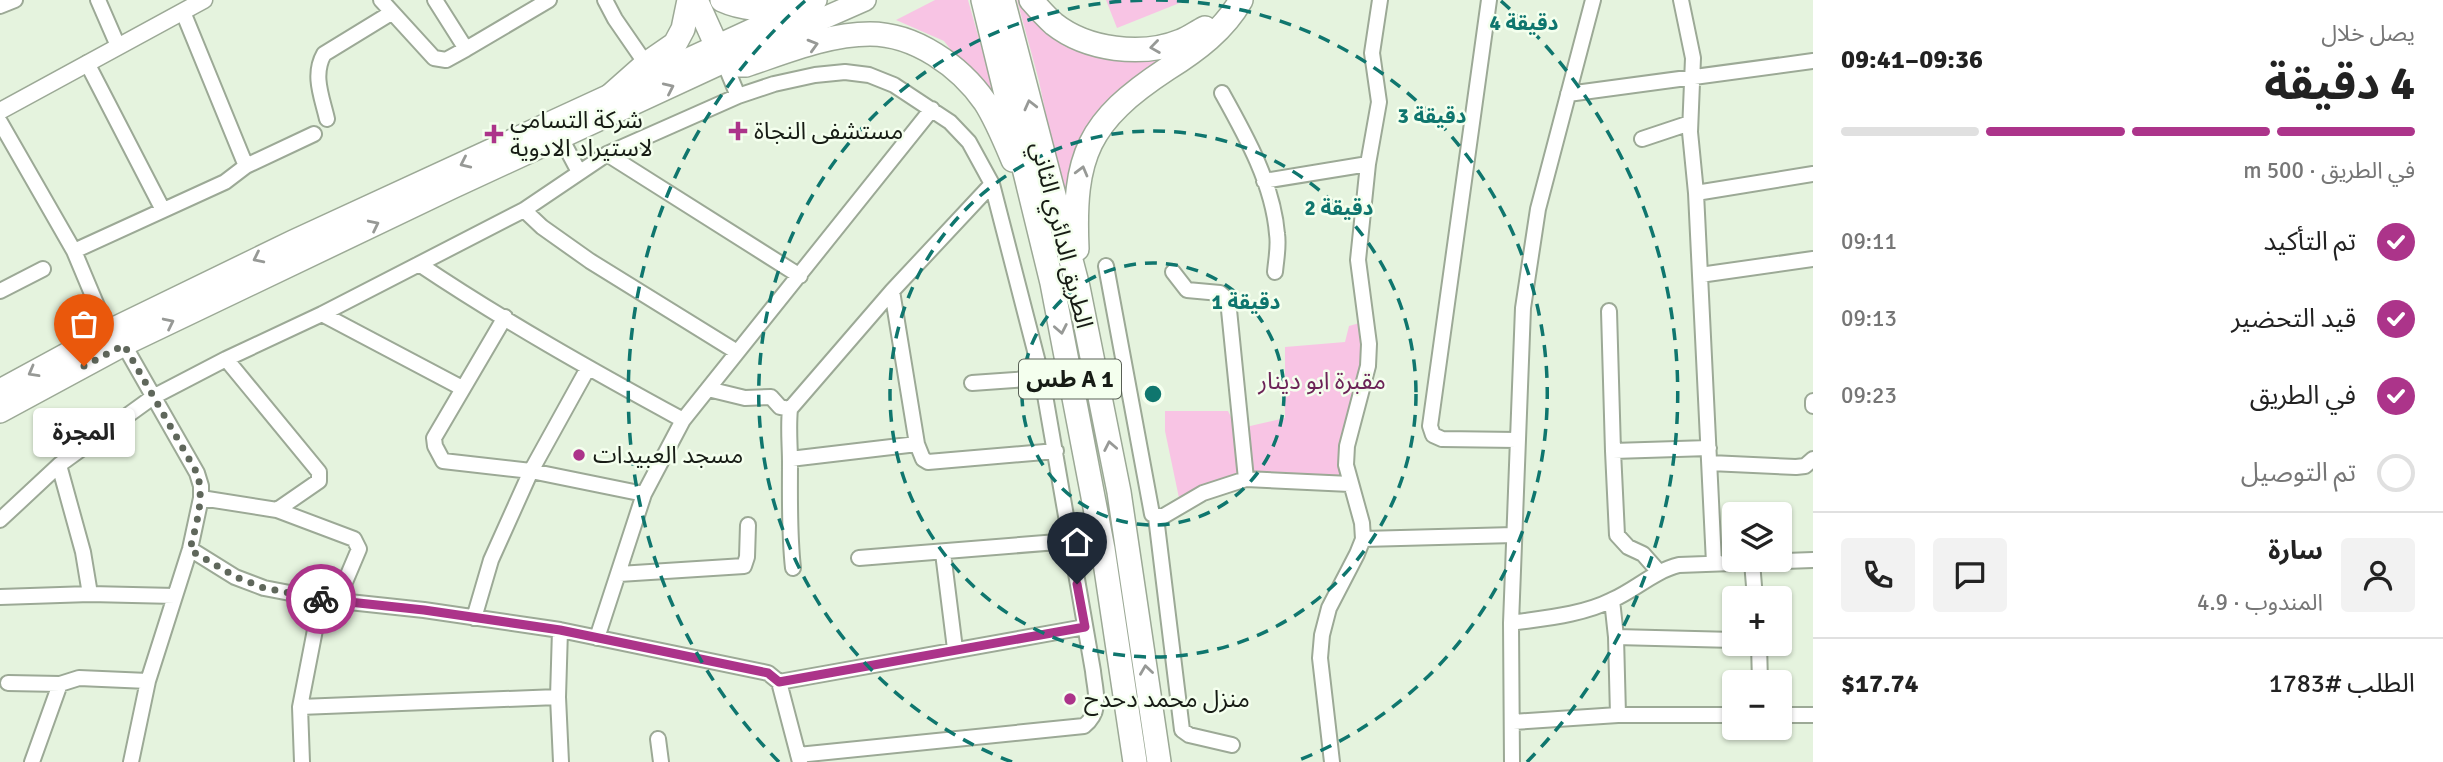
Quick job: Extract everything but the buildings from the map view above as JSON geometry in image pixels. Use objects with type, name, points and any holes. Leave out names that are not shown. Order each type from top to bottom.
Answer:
[{"type":"highway","points":[[611,95],[646,64],[676,44],[683,29],[689,0]]},
{"type":"highway","points":[[696,0],[720,54],[734,65],[746,65],[838,37],[872,34],[905,40],[934,53],[962,75],[985,103],[1012,159],[1031,228],[1052,283]]},
{"type":"highway","points":[[722,0],[749,9],[806,4]]},
{"type":"highway","name":"الطريق الدائري الثاني","points":[[983,0],[1052,283],[1103,550],[1135,762]]},
{"type":"highway","name":"الطريق الدائري الثاني","points":[[1003,0],[1078,287],[1119,492],[1159,762]]},
{"type":"highway","points":[[1031,0],[1055,24],[1082,40],[1107,47],[1133,49],[1159,47],[1181,41],[1208,26],[1231,0]]},
{"type":"highway","points":[[1078,287],[1075,209],[1079,179],[1087,151],[1101,124],[1121,102],[1206,42],[1231,18],[1241,0]]},
{"type":"main road","points":[[0,412],[116,338],[293,242],[611,95],[864,0]]},
{"type":"main road","points":[[0,390],[561,138],[720,54],[806,4]]},
{"type":"street","points":[[0,6],[15,0]]},
{"type":"street","points":[[98,0],[118,46]]},
{"type":"street","points":[[0,111],[204,0]]},
{"type":"street","points":[[381,0],[433,58],[446,60],[549,0]]},
{"type":"street","points":[[435,0],[466,49]]},
{"type":"street","points":[[605,0],[646,64]]},
{"type":"street","points":[[1332,762],[1320,658],[1322,635],[1329,608],[1363,539],[1362,523],[1346,465],[1347,446],[1368,366],[1369,344],[1358,260],[1368,164],[1379,102],[1372,53],[1380,0]]},
{"type":"street","points":[[1489,0],[1430,426],[1433,435],[1442,439],[1517,440]]},
{"type":"street","points":[[1512,762],[1511,623],[1523,308],[1538,209],[1593,0]]},
{"type":"street","points":[[1681,0],[1693,58],[1690,123],[1696,193],[1714,563]]},
{"type":"street","points":[[183,12],[246,166]]},
{"type":"street","points":[[327,118],[318,82],[318,65],[324,54],[391,13]]},
{"type":"street","points":[[720,54],[738,96]]},
{"type":"street","points":[[1568,94],[1813,61]]},
{"type":"street","points":[[87,63],[163,210]]},
{"type":"street","points":[[0,520],[59,465],[153,397],[524,210],[607,154],[738,96],[774,84],[845,72],[869,75],[894,85],[950,122],[969,142],[992,184],[1042,378],[1097,707],[1093,719],[1084,726],[799,759],[779,682],[768,673],[560,630],[320,599],[264,588],[236,577],[190,550]]},
{"type":"street","points":[[1222,93],[1246,137],[1273,208],[1278,236],[1275,272]]},
{"type":"street","points":[[597,638],[644,494],[683,420],[932,109]]},
{"type":"street","points":[[0,122],[74,251],[116,338],[197,473],[201,486],[190,550],[149,681],[131,762]]},
{"type":"street","points":[[1642,139],[1690,123]]},
{"type":"street","points":[[74,251],[225,182],[246,166],[314,134]]},
{"type":"street","points":[[561,138],[579,172]]},
{"type":"street","points":[[607,154],[800,276]]},
{"type":"street","points":[[1264,181],[1368,164]]},
{"type":"street","points":[[1696,193],[1813,174]]},
{"type":"street","points":[[793,568],[789,526],[790,459],[787,433],[790,409],[892,291],[992,184]]},
{"type":"street","points":[[524,210],[542,228],[590,261],[737,352]]},
{"type":"street","points":[[1700,275],[1813,259]]},
{"type":"street","points":[[419,264],[444,282],[588,368],[683,420]]},
{"type":"street","points":[[1106,266],[1152,514],[1156,517],[1182,730],[1189,735],[1233,745]]},
{"type":"street","points":[[0,291],[43,269]]},
{"type":"street","points":[[1173,272],[1188,290],[1220,293],[1227,300],[1246,479]]},
{"type":"street","points":[[892,291],[917,444],[923,459],[928,462],[1056,451]]},
{"type":"street","points":[[1609,311],[1617,535],[1628,547],[1643,554],[1659,572]]},
{"type":"street","points":[[322,314],[463,388]]},
{"type":"street","points":[[505,317],[435,438],[435,446],[443,460],[531,471],[644,494]]},
{"type":"street","points":[[226,359],[319,472],[319,481],[277,510]]},
{"type":"street","points":[[474,618],[491,560],[531,471],[588,368]]},
{"type":"street","points":[[972,383],[1042,378]]},
{"type":"street","points":[[708,389],[745,398],[771,397],[780,407],[790,409]]},
{"type":"street","points":[[790,459],[917,444]]},
{"type":"street","points":[[1614,451],[1709,455],[1796,467],[1805,466],[1813,459]]},
{"type":"street","points":[[59,465],[83,552],[90,594]]},
{"type":"street","points":[[1156,517],[1162,517],[1203,493],[1246,479],[1350,484]]},
{"type":"street","points":[[201,498],[277,510],[349,535],[358,543],[359,549],[337,601]]},
{"type":"street","points":[[619,574],[744,566],[747,557],[748,525]]},
{"type":"street","points":[[1363,539],[1514,535]]},
{"type":"street","points":[[859,558],[1070,541]]},
{"type":"street","points":[[943,552],[955,649]]},
{"type":"street","points":[[1792,560],[1813,559]]},
{"type":"street","points":[[1511,623],[1567,614],[1612,600],[1659,572],[1679,565],[1722,563]]},
{"type":"street","points":[[0,597],[90,594],[175,596]]},
{"type":"street","points":[[302,762],[300,707],[320,599]]},
{"type":"street","points":[[1612,600],[1618,715]]},
{"type":"street","points":[[779,682],[1085,627]]},
{"type":"street","points":[[560,630],[558,697],[561,762]]},
{"type":"street","points":[[1616,637],[1722,640]]},
{"type":"street","points":[[8,683],[60,684],[79,678],[149,681]]},
{"type":"street","points":[[32,762],[60,684]]},
{"type":"street","points":[[300,707],[558,697]]},
{"type":"street","points":[[1513,722],[1618,715],[1722,715]]},
{"type":"street","points":[[1792,715],[1813,715]]},
{"type":"street","points":[[658,739],[661,762]]},
{"type":"green space","points":[[935,0],[968,0],[1000,113],[944,41],[896,20]]},
{"type":"green space","points":[[1017,0],[1031,0],[1079,41],[1181,41],[1101,124],[1073,246],[1039,81]]},
{"type":"green space","points":[[1106,0],[1187,0],[1117,28]]},
{"type":"green space","name":"مقبرة ابو دينار","points":[[1363,322],[1365,364],[1343,446],[1341,479],[1250,471],[1179,498],[1165,431],[1165,411],[1228,411],[1237,429],[1285,418],[1285,347],[1345,342],[1349,326]]},
{"type":"way so far","points":[[84,366],[124,345],[197,473],[201,498],[190,550],[236,577],[264,588],[321,599]]},
{"type":"place","name":"مستشفى النجاة","points":[[738,131]]},
{"type":"place","name":"شركة التسامي لاستيراد الادوية","points":[[494,134]]},
{"type":"place","name":"المجرة","points":[[84,366]]},
{"type":"place","name":"مسجد العبيدات","points":[[579,455]]},
{"type":"place","name":"منزل محمد دحدح","points":[[1070,699]]},
{"type":"route","points":[[321,599],[424,610],[560,630],[768,673],[779,682],[1085,627],[1077,584]]}]
